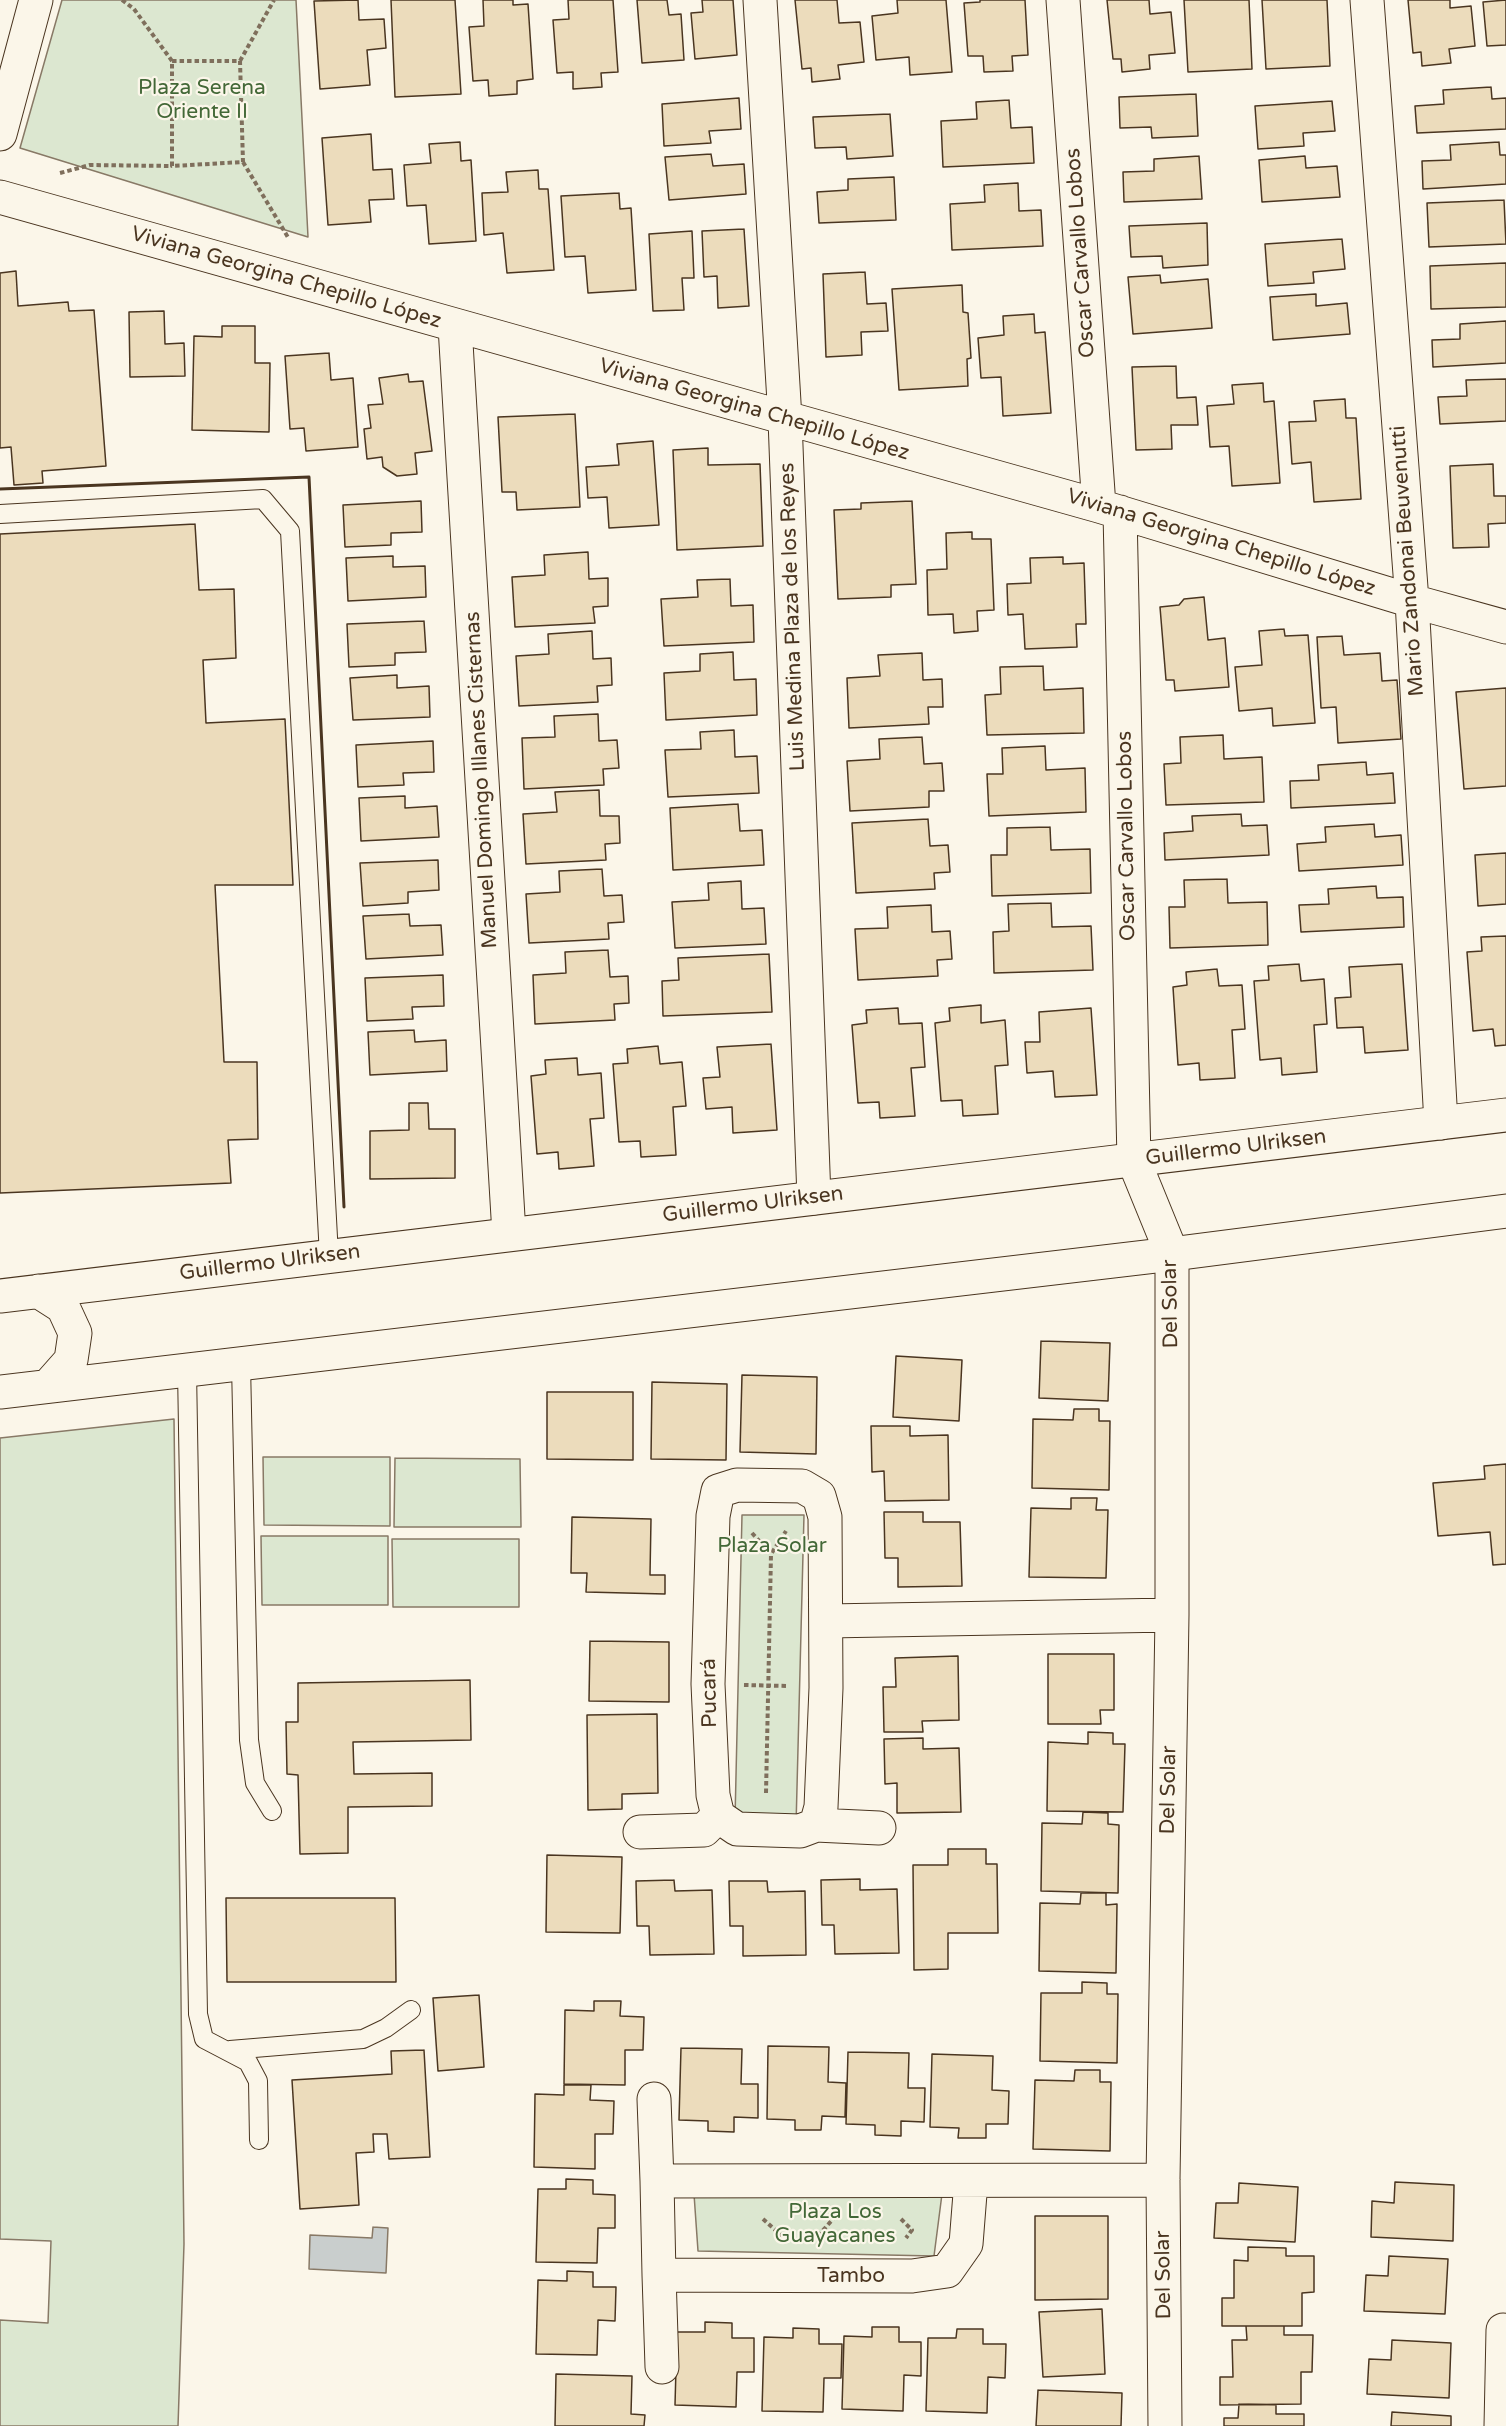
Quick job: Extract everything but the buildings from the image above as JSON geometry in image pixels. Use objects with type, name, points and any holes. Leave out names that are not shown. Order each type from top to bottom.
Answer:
[{"type":"street","points":[[0,134],[36,0]]},
{"type":"street","name":"Luis Medina Plaza de los Reyes","points":[[760,0],[785,418],[814,1198]]},
{"type":"street","name":"Oscar Carvallo Lobos","points":[[1063,0],[1109,509],[1134,1161]]},
{"type":"street","name":"Mario Zandonai Beuvenutti","points":[[1367,0],[1412,601],[1441,1123]]},
{"type":"street","name":"Viviana Georgina Chepillo López","points":[[0,197],[1109,509],[1412,601],[1506,627]]},
{"type":"street","name":"Manuel Domingo Illanes Cisternas","points":[[454,326],[509,1234]]},
{"type":"street","name":"Guillermo Ulriksen","points":[[0,1296],[1134,1161],[1506,1114]]},
{"type":"street","name":"Del Solar","points":[[1134,1161],[1172,1254],[1172,1615],[1163,2180],[1165,2426]]},
{"type":"street","points":[[0,1392],[1172,1254],[1506,1211]]},
{"type":"street","points":[[38,1291],[63,1307],[75,1333],[71,1360],[48,1386]]},
{"type":"street","name":"Pucará","points":[[718,1816],[713,1795],[708,1684],[712,1516],[718,1491],[737,1485],[802,1486],[819,1496],[825,1516],[826,1688],[822,1808],[816,1825]]},
{"type":"street","points":[[827,1621],[1172,1615]]},
{"type":"street","points":[[640,1832],[704,1830],[718,1816],[737,1829],[800,1831],[816,1825],[879,1828]]},
{"type":"street","points":[[654,2099],[663,2367]]},
{"type":"street","points":[[657,2181],[1163,2180]]},
{"type":"street","name":"Tambo","points":[[659,2276],[912,2276],[947,2271],[966,2244],[971,2181]]},
{"type":"street","points":[[1501,2426],[1503,2331]]},
{"type":"lane","points":[[0,514],[263,499],[290,531],[329,1256]]},
{"type":"lane","points":[[241,1364],[249,1740],[255,1783],[272,1811]]},
{"type":"lane","points":[[187,1370],[198,2014],[204,2039],[230,2050],[248,2062],[258,2081],[259,2140]]},
{"type":"lane","points":[[230,2050],[363,2039],[386,2028],[411,2010]]},
{"type":"path","points":[[122,0],[134,9],[172,61],[172,166]]},
{"type":"path","points":[[273,0],[240,61],[243,162],[318,287]]},
{"type":"path","points":[[172,61],[240,61]]},
{"type":"path","points":[[56,174],[90,165],[172,166],[243,162]]},
{"type":"path","points":[[765,1831],[771,1554]]},
{"type":"path","points":[[708,1684],[826,1688]]},
{"type":"path","points":[[759,2215],[781,2235],[791,2239]]},
{"type":"path","points":[[898,2216],[912,2230],[904,2242]]},
{"type":"path","points":[[816,2239],[834,2217]]},
{"type":"green space","name":"Plaza Serena Oriente II","points":[[62,0],[296,0],[308,237],[20,148]]},
{"type":"green space","points":[[174,1419],[184,2244],[178,2426],[0,2426],[0,2320],[48,2323],[51,2241],[0,2239],[0,1438]]},
{"type":"green space","points":[[263,1457],[390,1457],[390,1526],[264,1525]]},
{"type":"green space","points":[[395,1458],[520,1459],[521,1527],[394,1527]]},
{"type":"green space","name":"Plaza Solar","points":[[742,1515],[804,1515],[796,1826],[735,1819]]},
{"type":"green space","points":[[261,1536],[388,1536],[388,1605],[262,1605]]},
{"type":"green space","points":[[392,1539],[519,1539],[519,1607],[393,1607]]},
{"type":"green space","name":"Plaza Los Guayacanes","points":[[694,2194],[942,2194],[934,2256],[698,2251]]},
{"type":"shaded area","points":[[373,2227],[388,2228],[386,2273],[309,2269],[310,2235],[372,2238]]},
{"type":"wall","points":[[0,489],[309,477],[344,1207]]}]
